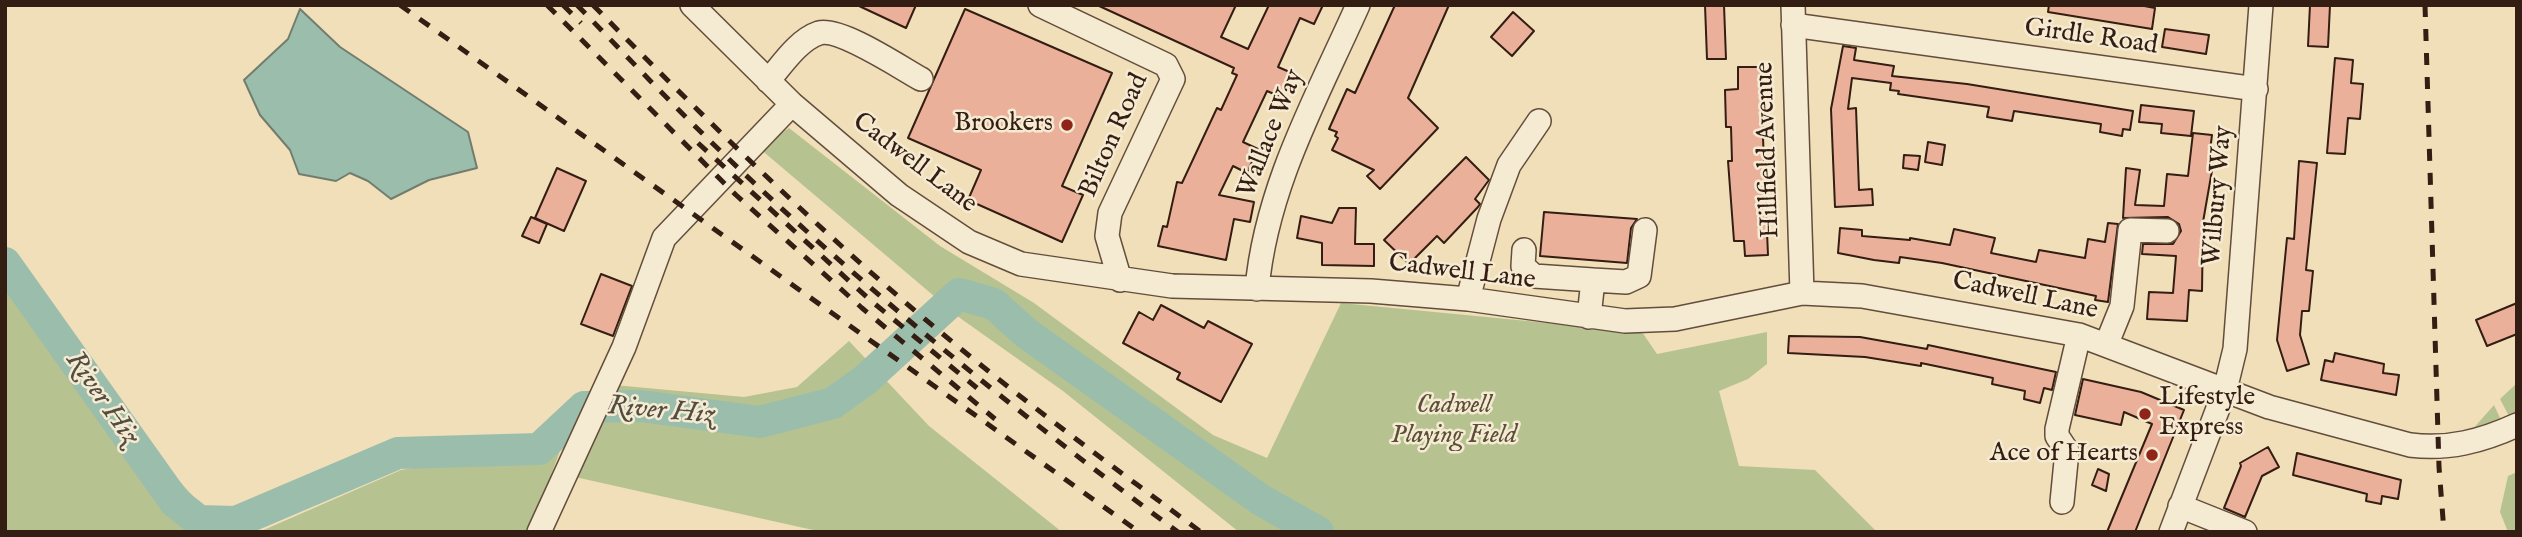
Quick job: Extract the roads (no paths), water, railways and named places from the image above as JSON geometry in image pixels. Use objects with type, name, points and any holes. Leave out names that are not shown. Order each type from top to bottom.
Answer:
[{"type":"street","name":"Wallace Way","points":[[1256,289],[1260,254],[1276,190],[1358,5]]},
{"type":"street","name":"Wilbury Way","points":[[2171,532],[2225,390],[2235,349],[2261,5]]},
{"type":"street","name":"Bilton Road","points":[[1044,6],[1166,65],[1172,72],[1173,79],[1110,213],[1107,236],[1120,280]]},
{"type":"street","name":"Cadwell Lane","points":[[695,8],[792,104],[900,195],[970,242],[1021,264],[1172,286],[1371,291],[1468,299],[1625,321],[1675,318],[1802,293],[1862,296],[2079,335],[2107,343],[2269,407],[2410,445],[2434,448],[2458,445],[2490,438],[2517,425]]},
{"type":"street","name":"Girdle Road","points":[[1793,15],[2256,89]]},
{"type":"street","name":"Hillfield Avenue","points":[[1793,15],[1802,293]]},
{"type":"street","points":[[768,81],[799,46],[821,33],[831,33],[848,39],[921,79]]},
{"type":"street","points":[[540,532],[601,391],[624,347],[664,238],[792,104]]},
{"type":"street","points":[[1468,299],[1489,219],[1509,164],[1539,121]]},
{"type":"street","points":[[1524,250],[1523,267],[1534,276],[1626,282],[1639,276],[1645,230]]},
{"type":"street","points":[[2107,343],[2122,306],[2130,230],[2167,230]]},
{"type":"street","points":[[1589,317],[1593,279]]},
{"type":"street","points":[[2062,502],[2067,451],[2057,436],[2057,429],[2079,335]]},
{"type":"street","points":[[2180,506],[2245,532]]},
{"type":"waterway","name":"River Hiz","points":[[5,263],[175,502],[199,521],[236,522],[398,453],[539,449],[584,407],[641,406],[760,422],[833,403],[865,380],[959,294],[994,304],[1026,333],[1261,500],[1318,532]]},
{"type":"railway","points":[[400,5],[1139,532]]},
{"type":"railway","points":[[547,5],[736,195],[862,308],[995,419]]},
{"type":"railway","points":[[563,5],[581,23]]},
{"type":"railway","points":[[577,5],[762,191],[877,293],[995,392],[1178,532]]},
{"type":"railway","points":[[593,5],[772,182],[913,309],[1020,396],[1201,532]]},
{"type":"railway","points":[[2425,5],[2439,467],[2444,532]]},
{"type":"railway","points":[[698,143],[870,300],[977,388]]},
{"type":"place","name":"Brookers","points":[[1067,125]]},
{"type":"place","name":"Lifestyle Express","points":[[2145,414]]},
{"type":"place","name":"Ace of Hearts","points":[[2152,455]]},
{"type":"park label","name":"Cadwell Playing Field","points":[[1454,422]]}]
